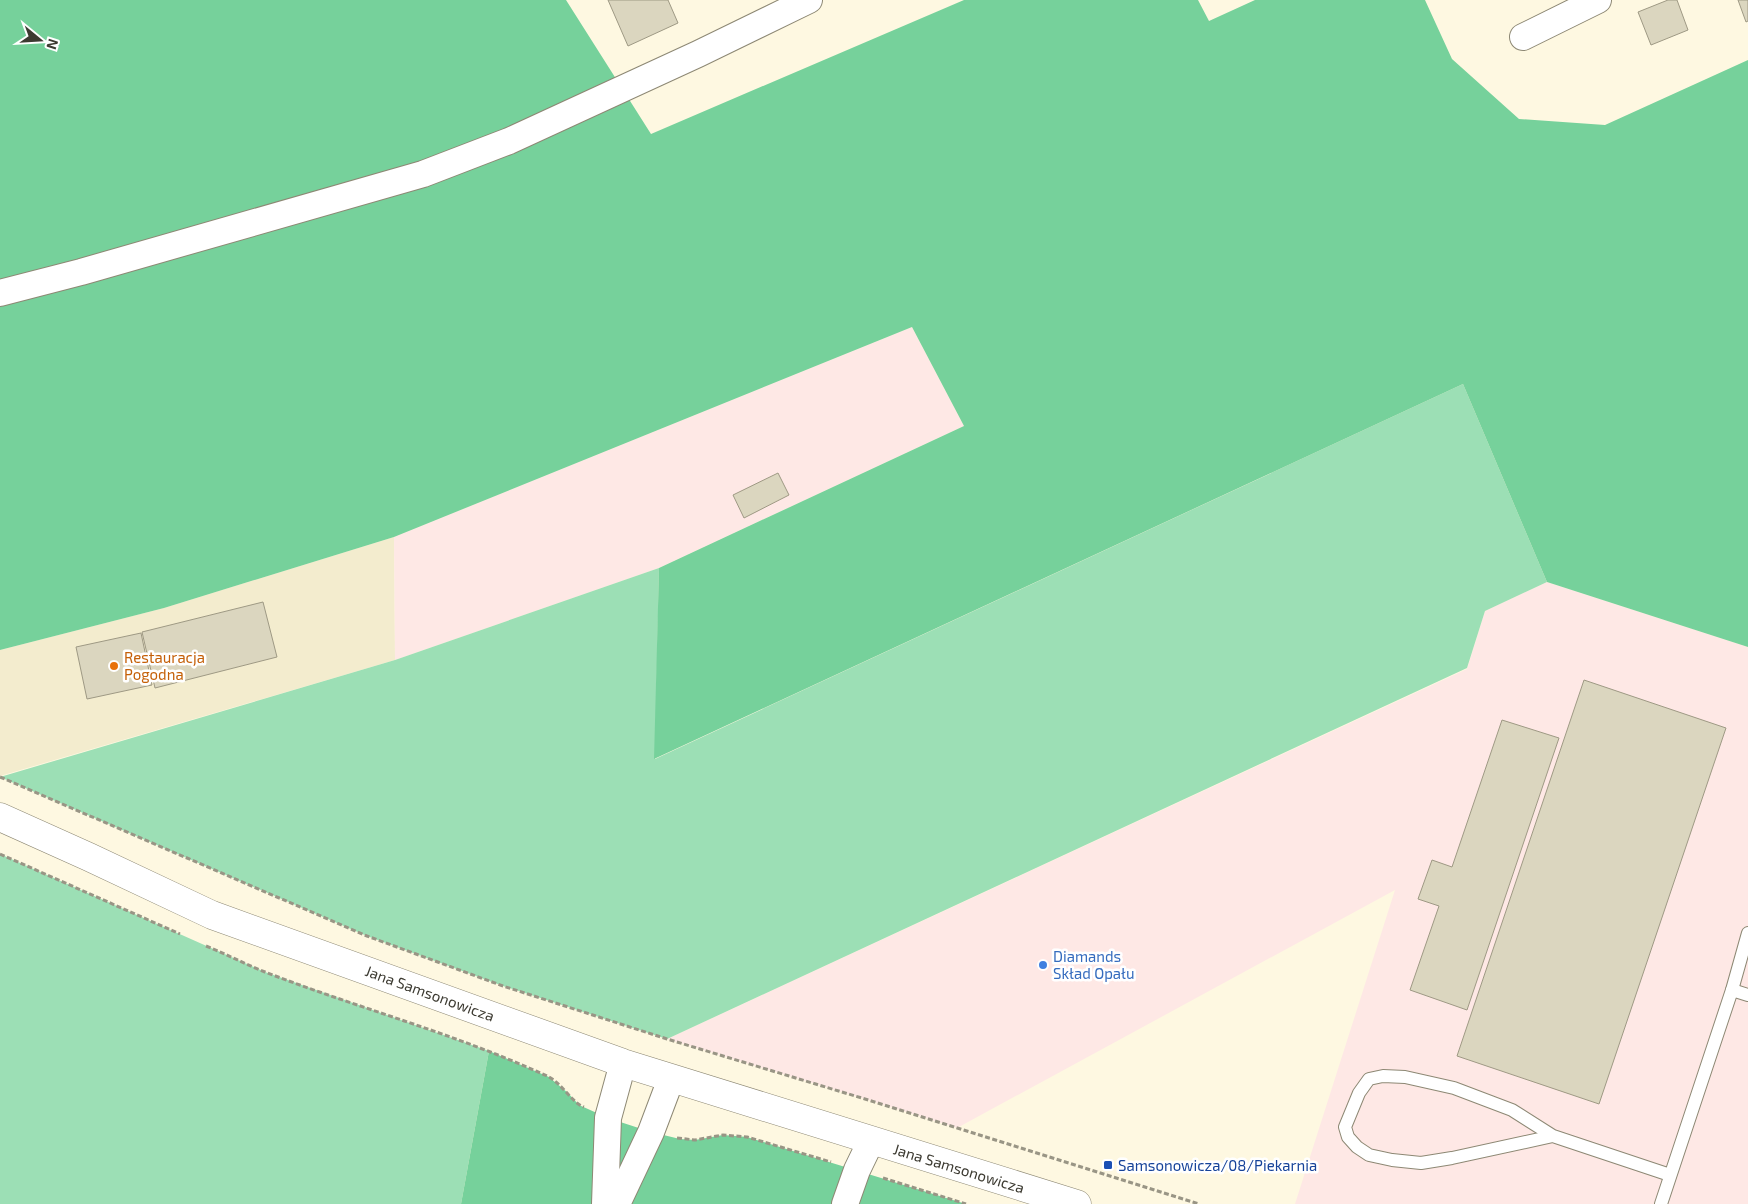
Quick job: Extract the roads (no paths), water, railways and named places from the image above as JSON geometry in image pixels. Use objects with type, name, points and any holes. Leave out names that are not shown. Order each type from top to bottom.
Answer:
[{"type":"main road","name":"Jana Samsonowicza","points":[[0,817],[212,916],[671,1079],[1077,1204]]},
{"type":"street","points":[[0,293],[81,272],[423,174],[509,141],[809,0]]},
{"type":"street","points":[[1522,37],[1598,0]]},
{"type":"street","points":[[605,1204],[608,1118],[623,1063]]},
{"type":"street","points":[[617,1204],[651,1132],[671,1079]]},
{"type":"street","points":[[845,1204],[856,1170],[870,1141]]},
{"type":"lane","points":[[1661,1204],[1732,990],[1748,933]]},
{"type":"lane","points":[[1732,990],[1748,995]]},
{"type":"lane","points":[[1553,1136],[1452,1158],[1421,1162],[1392,1160],[1369,1155],[1357,1147],[1348,1137],[1345,1127],[1359,1093],[1369,1079],[1383,1076],[1405,1077],[1454,1088],[1512,1110],[1553,1136],[1670,1176]]},
{"type":"place","name":"Restauracja Pogodna","points":[[114,666]]},
{"type":"place","name":"Diamands Skład Opału","points":[[1043,965]]},
{"type":"place","name":"Samsonowicza/08/Piekarnia","points":[[1108,1165]]}]
